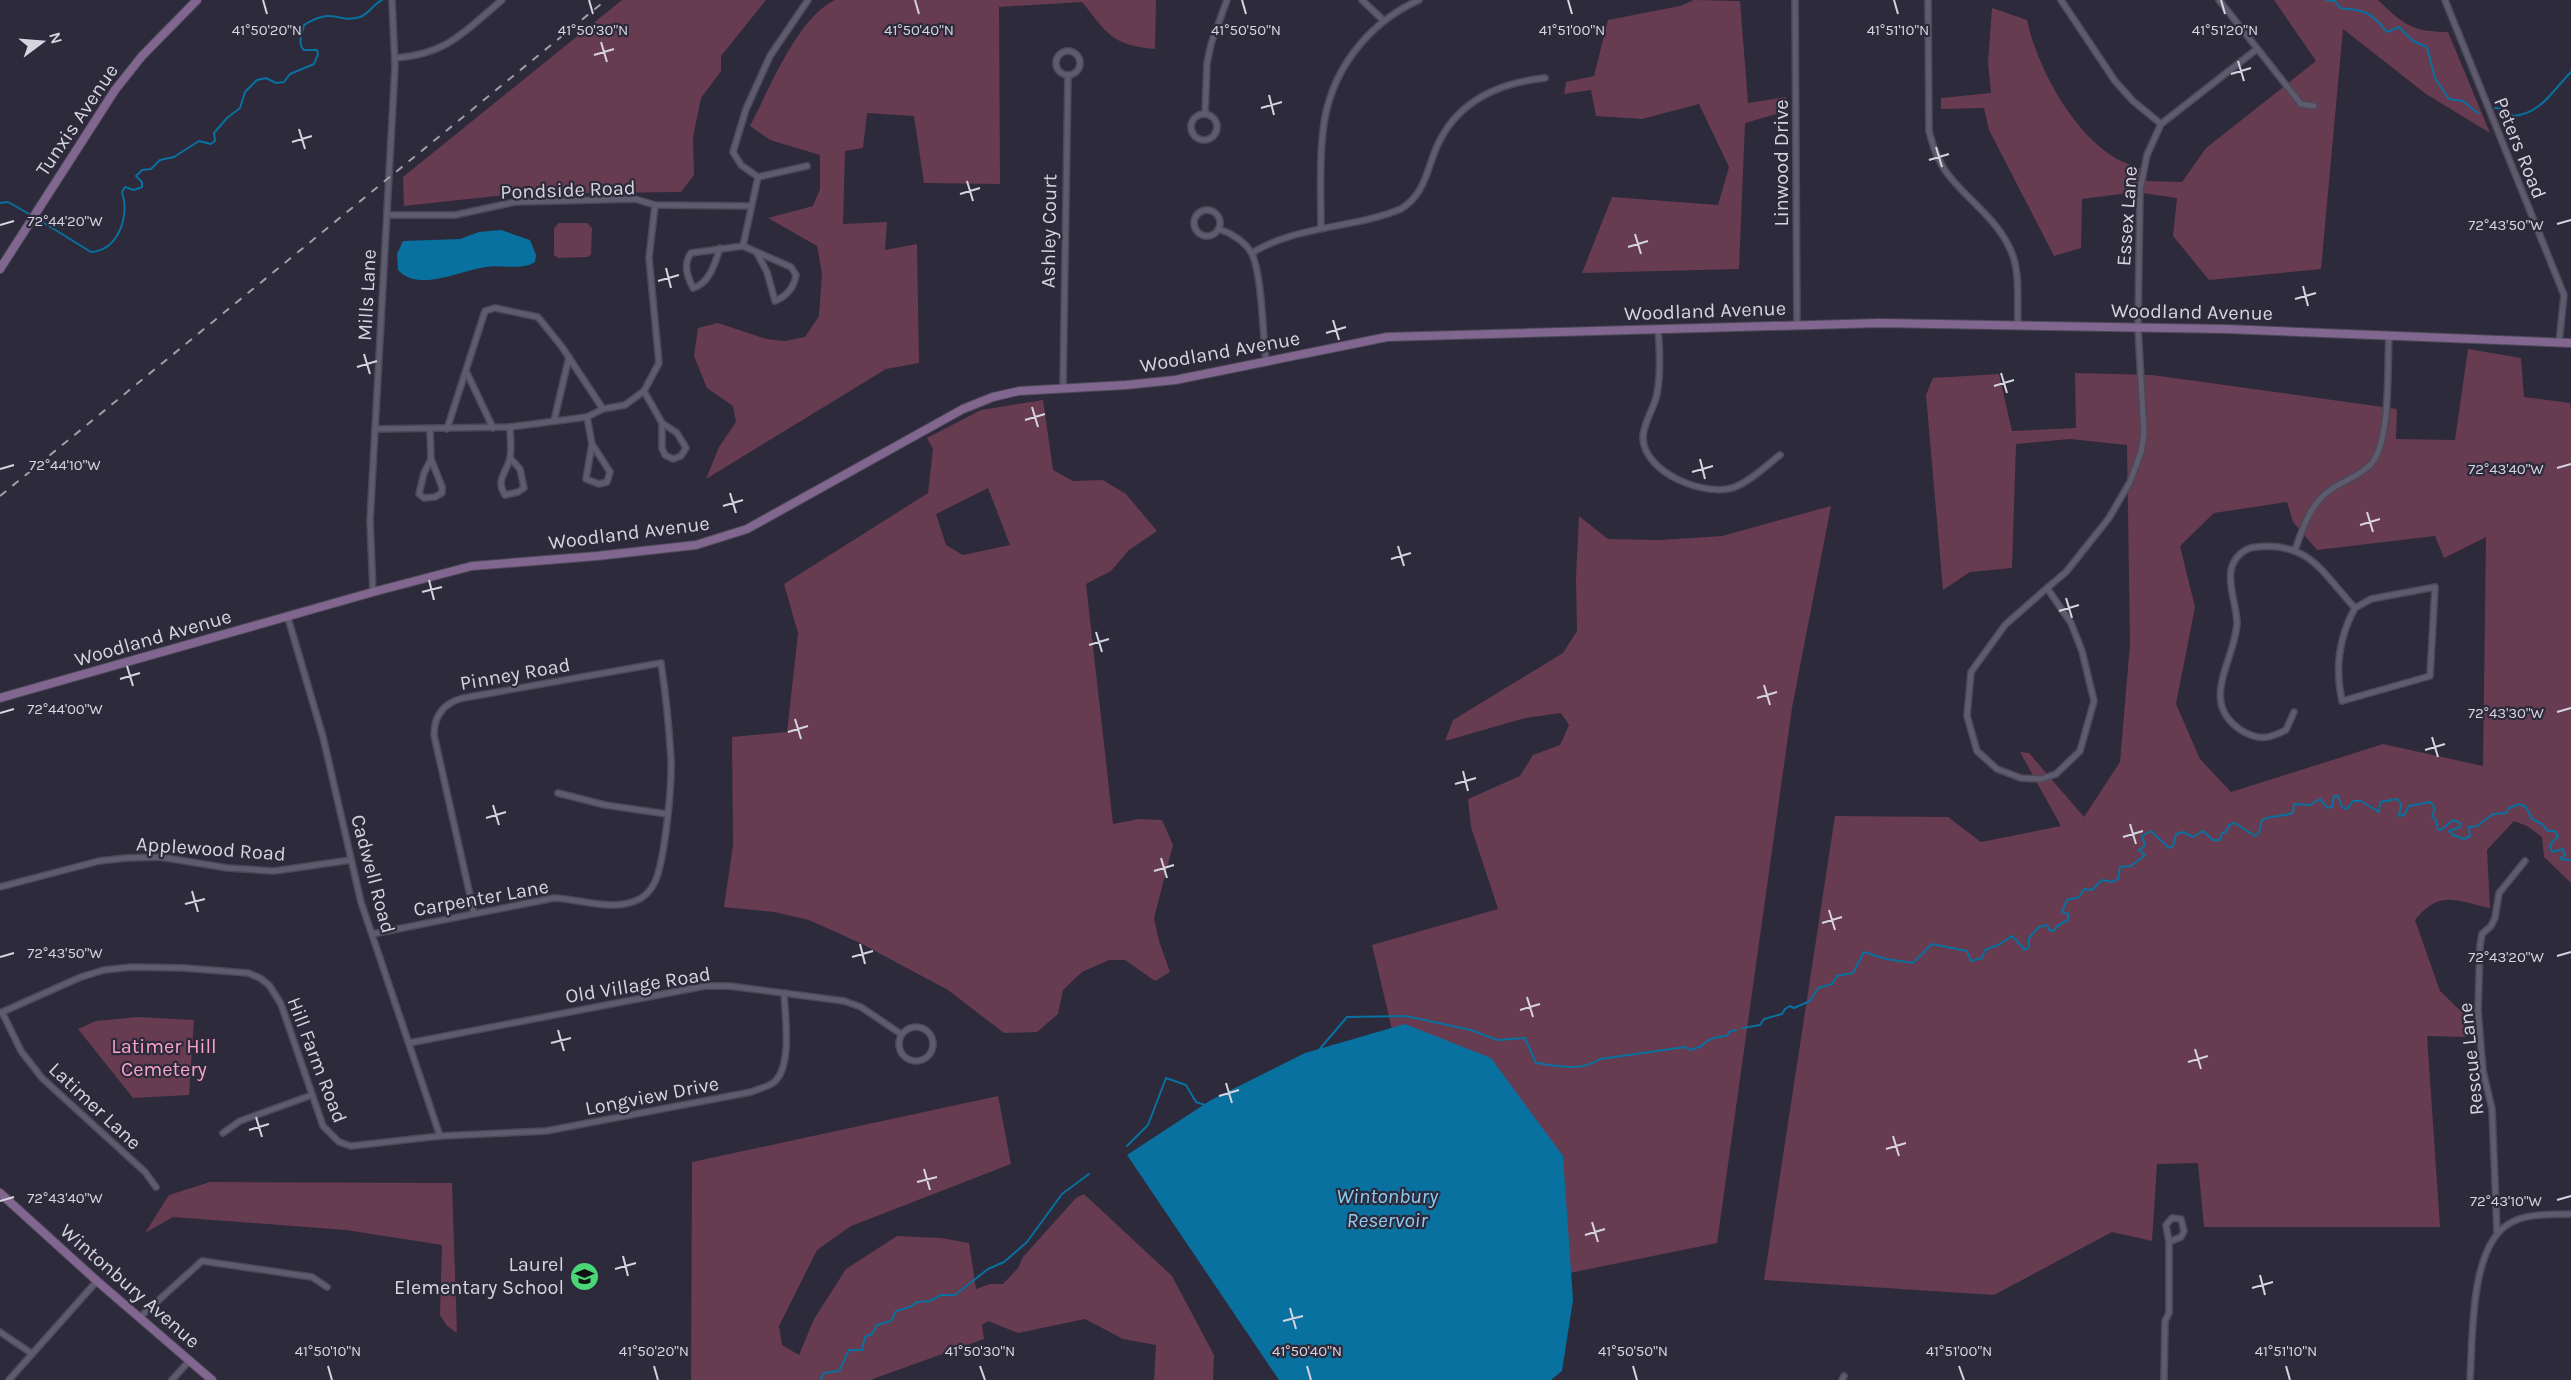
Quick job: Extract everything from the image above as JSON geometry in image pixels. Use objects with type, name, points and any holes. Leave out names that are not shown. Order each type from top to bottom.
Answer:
[{"type":"street","name":"Tunxis Avenue","points":[[0,269],[115,90],[142,56],[197,0]]},
{"type":"street","name":"Mills Lane","points":[[373,592],[370,551],[375,429],[396,58],[392,0]]},
{"type":"street","points":[[396,58],[420,56],[437,50],[457,37],[502,0]]},
{"type":"street","points":[[807,166],[758,177],[741,165],[733,152],[735,140],[770,56],[808,0]]},
{"type":"street","points":[[1205,114],[1206,63],[1210,44],[1227,0]]},
{"type":"street","points":[[1362,0],[1383,20]]},
{"type":"street","points":[[1321,228],[1323,131],[1332,90],[1352,54],[1383,20],[1419,0]]},
{"type":"street","name":"Linwood Drive","points":[[1795,0],[1797,325]]},
{"type":"street","points":[[1928,0],[1929,131],[1933,148],[1949,176],[1994,221],[2003,234],[2017,268],[2018,325]]},
{"type":"street","points":[[2061,0],[2115,81],[2133,101],[2161,124]]},
{"type":"street","points":[[2219,0],[2301,104],[2314,106]]},
{"type":"street","name":"Peters Road","points":[[2445,0],[2564,295],[2559,343]]},
{"type":"street","name":"Essex Lane","points":[[2047,588],[2066,572],[2109,518],[2130,482],[2138,462],[2144,434],[2138,327],[2140,190],[2146,155],[2161,124],[2257,49]]},
{"type":"street","name":"Ashley Court","points":[[1067,51],[1078,55],[1080,63],[1078,70],[1068,75],[1060,72],[1056,65],[1060,54],[1067,51]]},
{"type":"street","name":"Ashley Court","points":[[1062,387],[1068,75]]},
{"type":"street","points":[[1251,253],[1269,242],[1391,213],[1411,202],[1424,185],[1442,137],[1461,111],[1475,100],[1502,86],[1522,80],[1545,78]]},
{"type":"street","points":[[1205,114],[1212,116],[1217,125],[1215,135],[1206,140],[1195,136],[1191,127],[1195,117],[1205,114]]},
{"type":"street","points":[[743,246],[758,177]]},
{"type":"street","name":"Pondside Road","points":[[387,215],[455,215],[515,202],[635,200],[655,204],[750,206]]},
{"type":"street","points":[[375,429],[493,428],[587,417],[603,410],[625,405],[644,391],[659,363],[649,258],[655,204]]},
{"type":"street","points":[[1210,210],[1220,219],[1219,229],[1213,235],[1201,236],[1193,225],[1194,217],[1201,211],[1210,210]]},
{"type":"street","points":[[1219,229],[1230,232],[1251,253],[1258,285],[1266,362]]},
{"type":"street","points":[[720,248],[709,276],[701,286],[693,288],[686,270],[687,258],[691,253],[720,248],[743,246],[792,267],[796,275],[794,284],[784,297],[775,301],[767,272],[757,253]]},
{"type":"street","points":[[447,429],[467,373],[485,311],[495,308],[538,317],[569,357],[603,410]]},
{"type":"street","name":"Woodland Avenue","points":[[0,698],[373,592],[472,567],[597,556],[696,544],[723,537],[747,529],[963,409],[1019,391],[1062,387],[1126,386],[1175,380],[1387,338],[1797,325],[2018,325],[2138,327],[2571,343]]},
{"type":"street","points":[[1658,329],[1660,373],[1657,396],[1643,437],[1651,460],[1662,471],[1708,489],[1723,490],[1736,487],[1780,455]]},
{"type":"street","points":[[2295,550],[2312,507],[2332,488],[2352,479],[2371,463],[2382,442],[2389,336]]},
{"type":"street","points":[[554,421],[569,357]]},
{"type":"street","points":[[467,373],[493,428]]},
{"type":"street","points":[[644,391],[662,423],[682,440],[686,448],[681,456],[673,459],[665,455],[662,448],[662,423]]},
{"type":"street","points":[[587,417],[592,444],[586,479],[600,483],[607,482],[610,472],[592,444]]},
{"type":"street","points":[[510,427],[510,458],[501,476],[500,488],[505,495],[524,488],[520,469],[510,458]]},
{"type":"street","points":[[430,429],[431,459],[442,487],[440,495],[430,499],[419,494],[431,459]]},
{"type":"street","points":[[2294,712],[2286,730],[2267,740],[2252,736],[2235,726],[2223,711],[2221,680],[2236,636],[2237,620],[2230,581],[2236,557],[2253,547],[2275,545],[2295,550],[2316,563],[2355,608]]},
{"type":"street","points":[[2435,587],[2430,676],[2342,701],[2338,671],[2340,651],[2347,623],[2355,608],[2371,599],[2435,587]]},
{"type":"street","points":[[2047,588],[2071,623],[2082,651],[2094,701],[2080,751],[2056,774],[2041,779],[2021,778],[1997,770],[1977,751],[1967,716],[1971,672],[2005,625],[2047,588]]},
{"type":"street","name":"Cadwell Road","points":[[288,618],[323,737],[351,860],[372,934],[440,1136]]},
{"type":"street","name":"Carpenter Lane","points":[[372,934],[554,898],[611,905],[636,901],[649,892],[658,870],[667,814],[671,760],[661,663]]},
{"type":"street","name":"Pinney Road","points":[[474,913],[434,735],[434,725],[438,714],[453,700],[661,663]]},
{"type":"street","points":[[558,793],[605,805],[667,814]]},
{"type":"street","name":"Applewood Road","points":[[0,887],[99,861],[126,858],[160,857],[228,868],[274,872],[351,860]]},
{"type":"street","name":"Rescue Lane","points":[[2497,1232],[2492,1109],[2482,1071],[2478,1011],[2480,946],[2482,934],[2491,926],[2495,918],[2499,893],[2525,861]]},
{"type":"street","name":"Hill Farm Road","points":[[1,1013],[81,977],[104,970],[143,967],[248,973],[260,978],[275,993],[323,1126],[339,1142],[351,1146],[440,1136]]},
{"type":"street","name":"Old Village Road","points":[[409,1043],[688,988],[729,986],[844,1001],[861,1007],[901,1034]]},
{"type":"street","name":"Longview Drive","points":[[440,1136],[546,1131],[740,1094],[772,1084],[780,1076],[786,1062],[784,993]]},
{"type":"street","name":"Latimer Lane","points":[[1,1013],[21,1051],[42,1078],[145,1172],[156,1187]]},
{"type":"street","points":[[911,1027],[923,1028],[931,1036],[933,1042],[927,1058],[916,1062],[906,1059],[899,1050],[901,1034],[911,1027]]},
{"type":"street","points":[[223,1133],[240,1120],[312,1095]]},
{"type":"street","name":"Wintonbury Avenue","points":[[0,1193],[97,1281],[212,1380]]},
{"type":"street","points":[[2470,1380],[2475,1302],[2483,1263],[2497,1232],[2512,1222],[2526,1217],[2571,1214]]},
{"type":"street","points":[[2164,1380],[2165,1321],[2169,1313],[2169,1242],[2166,1225],[2172,1218],[2181,1219],[2184,1231],[2181,1237],[2169,1242]]},
{"type":"street","points":[[140,1317],[202,1261],[312,1277],[327,1287]]},
{"type":"street","points":[[9,1380],[97,1281]]},
{"type":"street","points":[[0,1332],[31,1353]]},
{"type":"street","points":[[172,1380],[190,1360]]},
{"type":"green space","points":[[622,0],[766,0],[721,56],[721,71],[701,98],[693,137],[694,175],[681,192],[514,194],[404,206],[403,177]]},
{"type":"green space","points":[[835,0],[1156,0],[1155,49],[1119,41],[1105,30],[1082,2],[999,7],[1000,184],[924,183],[914,116],[867,113],[863,148],[845,151],[843,224],[887,222],[885,250],[917,244],[919,363],[886,369],[706,479],[719,447],[736,422],[733,406],[707,388],[694,356],[698,328],[718,323],[766,339],[785,341],[805,337],[819,316],[822,273],[817,246],[768,218],[813,206],[820,189],[820,155],[770,140],[750,126],[797,38],[821,9]]},
{"type":"green space","points":[[1694,0],[1740,1],[1748,103],[1786,97],[1787,111],[1745,123],[1739,269],[1582,273],[1612,197],[1718,205],[1729,167],[1699,104],[1642,119],[1596,116],[1591,90],[1564,94],[1566,82],[1594,76],[1608,20],[1680,6]]},
{"type":"green space","points":[[2274,0],[2378,0],[2409,25],[2436,32],[2448,32],[2490,133],[2426,94],[2343,29],[2321,269],[2209,280],[2173,236],[2177,198],[2143,193],[2143,191],[2082,199],[2081,248],[2054,256],[1989,130],[1984,108],[1941,109],[1941,98],[1991,93],[1988,63],[1992,8],[2027,20],[2047,77],[2070,113],[2097,144],[2116,158],[2146,171],[2145,181],[2182,182],[2206,148],[2316,61]]},
{"type":"green space","points":[[559,223],[587,223],[592,228],[591,254],[588,257],[558,258],[554,255],[554,228]]},
{"type":"green space","points":[[2468,349],[2521,358],[2524,397],[2570,403],[2571,883],[2544,857],[2542,837],[2527,826],[2514,821],[2487,850],[2490,908],[2458,901],[2441,901],[2432,904],[2415,920],[2440,991],[2466,1016],[2466,1037],[2427,1036],[2440,1227],[2204,1227],[2198,1163],[2157,1164],[2152,1241],[2112,1232],[1994,1295],[1764,1280],[1835,816],[1948,817],[1981,842],[2061,826],[2020,752],[2029,753],[2084,817],[2120,762],[2130,644],[2127,445],[2070,439],[2016,444],[2012,568],[1970,572],[1943,590],[1926,395],[1933,378],[1999,374],[2012,431],[2076,428],[2075,373],[2152,375],[2397,409],[2396,439],[2455,440]],"holes":[[[2287,502],[2293,522],[2317,550],[2435,536],[2444,558],[2486,537],[2483,766],[2383,744],[2231,792],[2200,759],[2176,704],[2195,607],[2180,546],[2214,513]]]},
{"type":"green space","points":[[1043,400],[1053,470],[1073,481],[1103,480],[1126,494],[1157,531],[1129,550],[1111,571],[1086,584],[1113,824],[1139,819],[1162,820],[1173,845],[1154,918],[1170,972],[1155,981],[1125,960],[1109,960],[1082,972],[1063,990],[1058,1014],[1037,1032],[1004,1033],[948,990],[860,943],[809,920],[774,912],[724,907],[733,845],[732,737],[787,732],[798,633],[784,584],[928,493],[933,449],[927,438],[981,410]],"holes":[[[988,488],[1010,545],[963,555],[946,545],[936,514]]]},
{"type":"green space","points":[[1831,506],[1792,708],[1717,1243],[1471,1293],[1402,1071],[1372,945],[1498,909],[1471,827],[1468,799],[1520,776],[1533,755],[1560,745],[1569,725],[1561,713],[1525,718],[1445,741],[1453,720],[1563,653],[1577,631],[1576,578],[1579,516],[1608,539],[1660,540],[1722,536]]},
{"type":"green space","name":"Latimer Hill Cemetery","points":[[138,1017],[194,1020],[189,1095],[133,1098],[78,1029],[96,1021]]},
{"type":"green space","points":[[998,1096],[1011,1164],[851,1226],[817,1250],[779,1326],[782,1345],[799,1355],[814,1319],[846,1269],[897,1236],[941,1238],[969,1243],[976,1289],[990,1284],[1003,1284],[1018,1268],[1023,1257],[1076,1198],[1084,1194],[1172,1276],[1214,1355],[1213,1380],[1154,1380],[1156,1345],[1123,1339],[1085,1319],[1018,1333],[988,1321],[982,1325],[984,1339],[870,1380],[691,1380],[692,1162]]},
{"type":"green space","points":[[210,1182],[452,1183],[457,1333],[447,1326],[440,1315],[442,1245],[346,1230],[173,1217],[145,1233],[169,1195]]},
{"type":"water","points":[[501,230],[530,240],[536,255],[535,262],[518,267],[486,267],[428,280],[406,277],[398,270],[397,254],[403,241],[460,239],[479,232]]},
{"type":"water","name":"Wintonbury Reservoir","points":[[1405,1024],[1491,1058],[1563,1156],[1573,1300],[1562,1371],[1551,1380],[1279,1380],[1127,1155],[1211,1100],[1305,1053]]},
{"type":"waterway","points":[[36,218],[91,252],[109,245],[120,230],[123,221],[122,192],[125,187],[134,190],[142,187],[142,182],[136,176],[142,170],[151,169],[160,160],[174,157],[199,141],[211,144],[215,141],[214,133],[227,118],[240,108],[245,92],[257,80],[266,78],[276,83],[284,82],[290,74],[314,64],[318,54],[317,50],[304,50],[301,44],[304,25],[322,17],[345,19],[360,17],[382,0]]},
{"type":"waterway","points":[[2326,0],[2335,1],[2340,8],[2367,13],[2387,32],[2399,27],[2413,41],[2427,47],[2435,78],[2449,99],[2463,101],[2478,113]]},
{"type":"waterway","points":[[2495,108],[2504,109],[2513,116],[2531,111],[2546,100],[2571,72]]},
{"type":"waterway","points":[[0,203],[8,202],[31,215]]},
{"type":"waterway","points":[[1743,1028],[1760,1025],[1764,1019],[1782,1014],[1790,1006],[1794,1008],[1810,1001],[1818,988],[1832,984],[1837,976],[1853,973],[1864,952],[1886,959],[1913,963],[1932,944],[1967,951],[1971,961],[1982,958],[1985,950],[2012,936],[2025,950],[2029,947],[2029,938],[2039,927],[2047,925],[2049,930],[2054,931],[2057,926],[2068,920],[2068,914],[2062,912],[2067,900],[2079,897],[2084,889],[2092,890],[2102,880],[2112,882],[2118,879],[2120,867],[2131,866],[2145,855],[2139,850],[2145,846],[2142,836],[2151,831],[2169,848],[2173,846],[2176,834],[2183,832],[2193,837],[2203,831],[2213,840],[2220,840],[2222,833],[2226,832],[2229,825],[2235,823],[2255,836],[2259,833],[2262,820],[2293,813],[2294,804],[2310,805],[2320,799],[2328,808],[2332,807],[2334,796],[2338,796],[2342,807],[2347,809],[2353,801],[2361,801],[2379,812],[2380,802],[2397,799],[2401,804],[2399,816],[2404,815],[2409,806],[2430,802],[2435,808],[2432,817],[2436,820],[2438,830],[2453,820],[2460,823],[2460,827],[2449,831],[2464,839],[2470,836],[2469,827],[2477,826],[2493,814],[2506,813],[2509,808],[2519,804],[2526,807],[2532,819],[2542,824],[2548,831],[2555,831],[2558,836],[2550,845],[2552,852],[2563,849],[2565,855],[2560,859],[2571,860]]},
{"type":"waterway","points":[[1318,1051],[1347,1017],[1406,1016],[1471,1030],[1497,1040],[1525,1038],[1536,1063],[1569,1067],[1585,1066],[1600,1059],[1685,1047],[1690,1050],[1702,1046],[1713,1038],[1727,1036],[1729,1032],[1736,1030]]},
{"type":"waterway","points":[[1127,1146],[1148,1125],[1166,1078],[1186,1085],[1196,1102],[1205,1105]]},
{"type":"waterway","points":[[820,1380],[824,1373],[839,1371],[849,1350],[862,1350],[865,1337],[872,1334],[877,1325],[891,1321],[896,1311],[910,1307],[917,1302],[930,1301],[941,1295],[955,1295],[988,1269],[1004,1262],[1027,1242],[1062,1194],[1089,1174]]},
{"type":"railway","points":[[0,496],[606,0]]},
{"type":"place","name":"Laurel Elementary School","points":[[585,1276]]}]
